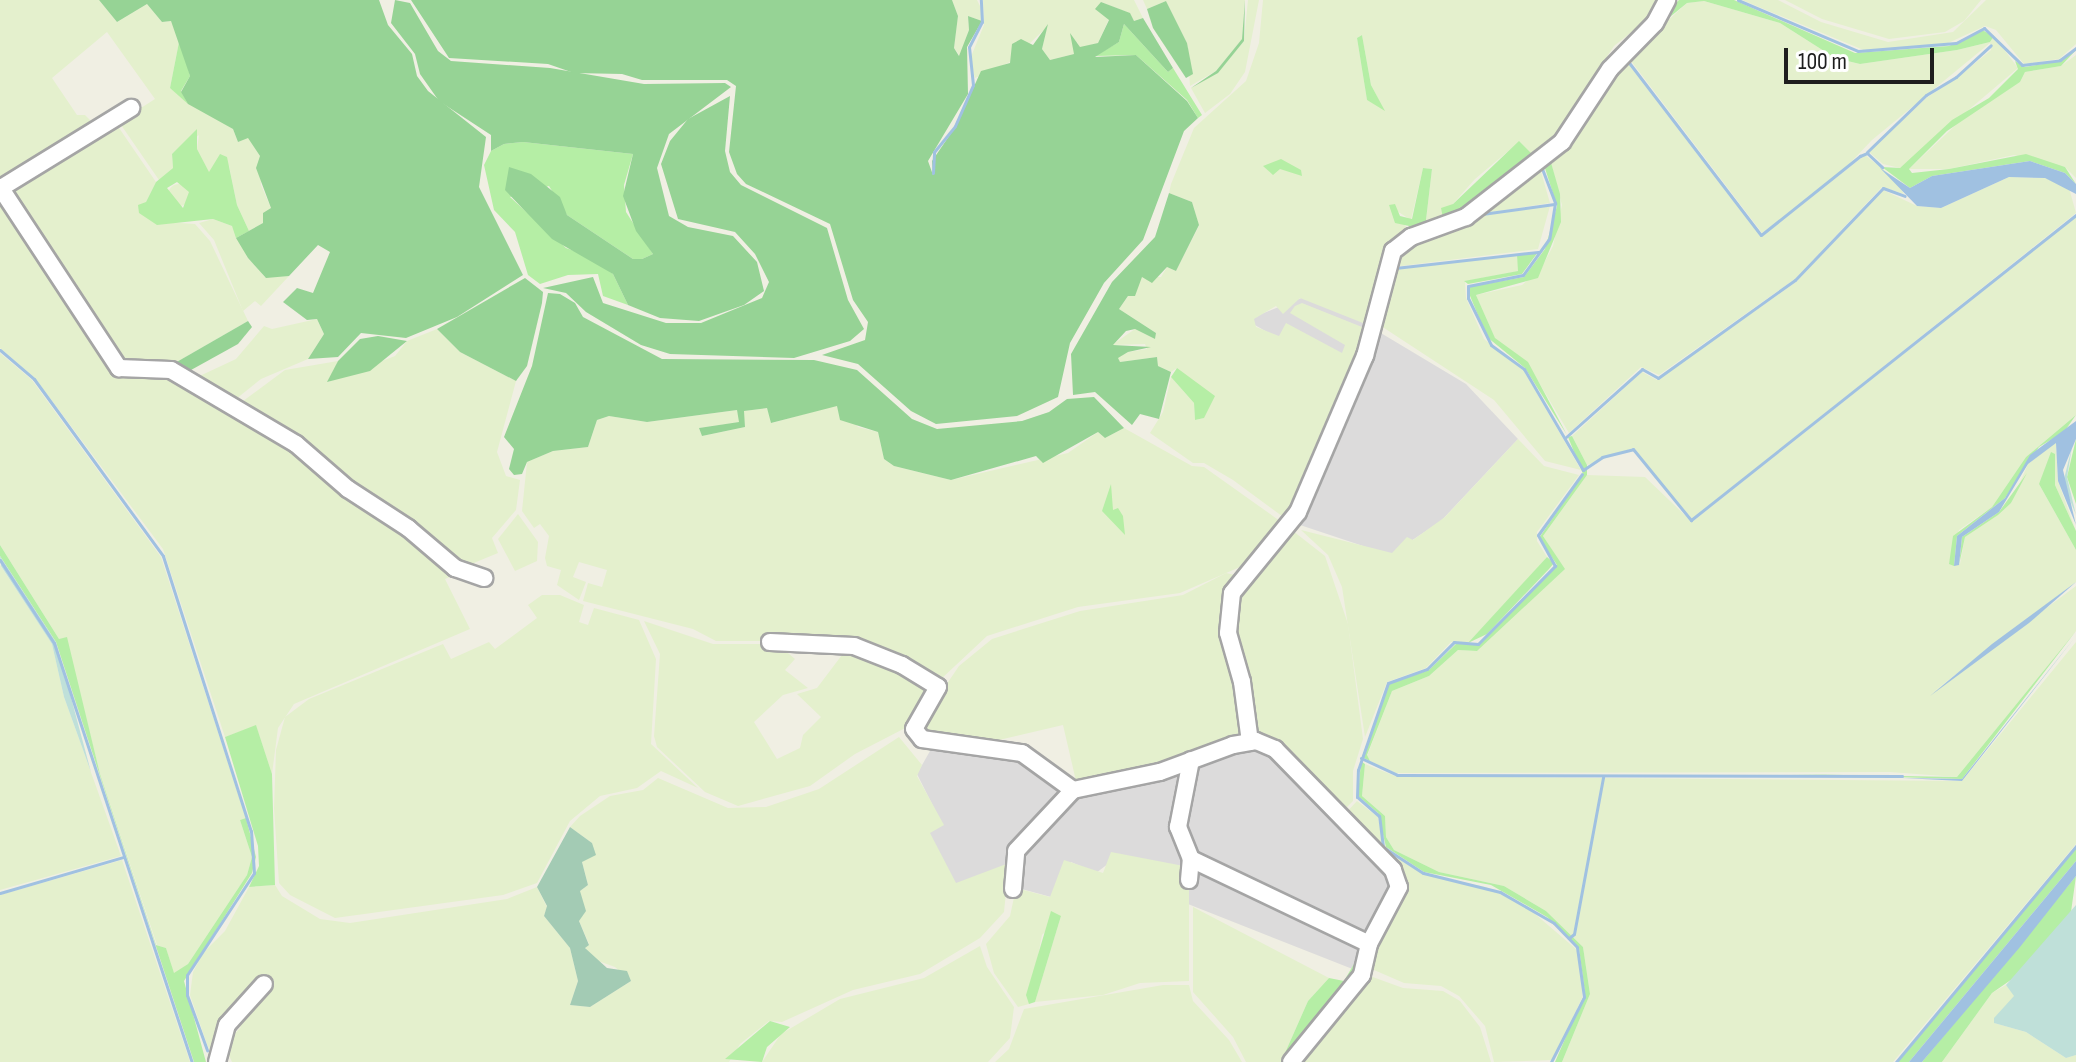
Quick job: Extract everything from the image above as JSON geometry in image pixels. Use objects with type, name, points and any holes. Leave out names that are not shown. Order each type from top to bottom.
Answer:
[{"type":"street","points":[[1250,742],[1228,633],[1232,593],[1298,512],[1365,356],[1393,251],[1411,237],[1466,217],[1562,142],[1610,69],[1655,23],[1667,0]]},
{"type":"street","points":[[131,108],[0,188],[119,368],[132,372],[160,367],[176,373],[296,444],[348,489],[408,528],[455,568],[484,578]]},
{"type":"street","points":[[770,642],[843,644],[902,665],[938,687],[914,729],[922,739],[1022,753],[1073,790]]},
{"type":"street","points":[[1013,889],[1016,851],[1073,790],[1160,772],[1250,742],[1275,749],[1393,870],[1397,895],[1369,944],[1362,975],[1291,1062]]},
{"type":"street","points":[[1189,880],[1191,859],[1178,827],[1191,760]]},
{"type":"street","points":[[1191,859],[1369,944]]},
{"type":"street","points":[[217,1062],[227,1025],[264,984]]},
{"type":"shaded area","points":[[2030,161],[2065,173],[2076,184],[2076,194],[2045,178],[2009,177],[1941,208],[1917,206],[1880,168],[1910,188],[1932,176]]},
{"type":"shaded area","points":[[1314,293],[1466,384],[1518,439],[1441,521],[1390,555],[1297,524],[1351,380],[1246,320]]},
{"type":"shaded area","points":[[2076,421],[2076,439],[2063,470],[2076,525],[2058,481],[2056,443],[2028,464],[1999,512],[1962,537],[1959,565],[1954,566],[1957,536],[2005,498],[2030,455]]},
{"type":"shaded area","points":[[2072,447],[2067,477],[2076,515],[2063,483]]},
{"type":"shaded area","points":[[0,556],[56,642],[91,772],[64,697],[52,644],[1,566]]},
{"type":"shaded area","points":[[2076,582],[2029,623],[1930,696],[1992,644]]},
{"type":"shaded area","points":[[2076,636],[1962,781],[1902,778],[1962,779]]},
{"type":"shaded area","points":[[934,744],[1026,758],[1073,788],[1262,747],[1399,886],[1355,970],[1188,904],[1186,871],[1113,860],[1096,873],[1071,862],[1051,897],[1011,886],[955,885],[927,829],[941,822],[917,774]]},
{"type":"shaded area","points":[[2076,861],[2076,876],[2020,947],[1922,1062],[1909,1062]]},
{"type":"shaded area","points":[[2076,905],[2076,1055],[2066,1058],[2026,1032],[1994,1023],[1994,1018],[2014,996],[2006,985]]},
{"type":"green space","points":[[0,0],[99,0],[117,22],[147,4],[162,22],[171,21],[180,37],[170,88],[233,129],[238,142],[248,137],[260,156],[261,185],[271,208],[263,223],[249,231],[237,205],[229,166],[216,163],[209,173],[197,149],[199,135],[172,154],[173,168],[159,180],[119,122],[155,99],[107,32],[52,78],[77,115],[85,115],[93,123],[0,181]]},
{"type":"green space","points":[[99,0],[379,0],[388,25],[412,54],[417,76],[428,91],[486,137],[479,187],[523,275],[457,317],[406,338],[361,333],[338,357],[308,359],[324,334],[317,319],[307,320],[283,302],[297,288],[313,293],[330,252],[318,245],[289,276],[266,278],[236,238],[263,223],[263,213],[271,208],[256,168],[260,156],[248,138],[238,142],[233,129],[188,104],[181,92],[190,76],[171,21],[162,22],[147,4],[117,22]]},
{"type":"green space","points":[[395,0],[410,3],[438,51],[451,61],[550,68],[644,84],[725,83],[731,87],[669,134],[657,168],[669,216],[688,227],[733,236],[757,262],[764,291],[744,305],[699,321],[660,318],[628,305],[613,274],[552,239],[505,190],[509,167],[531,174],[560,197],[567,215],[633,259],[642,259],[653,254],[636,231],[623,196],[633,154],[523,142],[504,144],[491,151],[491,135],[439,101],[420,74],[415,54],[391,23]]},
{"type":"green space","points":[[411,0],[952,0],[958,16],[954,48],[959,56],[969,30],[968,16],[982,21],[967,47],[968,94],[928,161],[933,175],[932,161],[956,126],[981,71],[1010,63],[1012,44],[1021,39],[1033,45],[1048,24],[1042,49],[1050,60],[1074,54],[1070,33],[1080,47],[1098,43],[1109,20],[1095,9],[1101,2],[1130,13],[1134,21],[1143,18],[1173,68],[1168,72],[1124,24],[1119,42],[1095,57],[1136,55],[1187,101],[1198,118],[1184,131],[1143,240],[1104,283],[1070,343],[1058,397],[1017,416],[936,424],[911,411],[858,364],[822,355],[865,340],[868,322],[853,300],[830,224],[746,184],[737,174],[729,152],[736,86],[727,80],[642,80],[622,74],[574,73],[548,64],[449,58]]},
{"type":"green space","points":[[952,0],[977,0],[982,10],[982,21],[968,16],[969,30],[960,56],[954,48],[958,16]]},
{"type":"green space","points":[[983,0],[1134,0],[1143,18],[1134,21],[1129,13],[1101,2],[1109,19],[1098,43],[1080,48],[1077,42],[1074,54],[1050,60],[1042,49],[1047,27],[1010,62],[975,78],[970,59],[984,25]]},
{"type":"green space","points":[[1143,0],[1245,0],[1242,39],[1216,71],[1190,86],[1187,43],[1166,1],[1147,9]]},
{"type":"green space","points":[[1245,0],[1244,41],[1218,73],[1191,88],[1216,71],[1242,39]]},
{"type":"green space","points":[[1248,0],[1259,0],[1245,72],[1230,94],[1205,113],[1191,88],[1218,72],[1244,41]]},
{"type":"green space","points":[[1263,0],[1662,0],[1654,14],[1614,46],[1554,137],[1533,155],[1519,142],[1475,179],[1443,215],[1444,223],[1426,221],[1432,169],[1423,168],[1411,220],[1389,206],[1411,233],[1395,241],[1368,325],[1300,298],[1283,314],[1276,306],[1254,319],[1256,327],[1279,336],[1286,323],[1342,353],[1345,345],[1290,313],[1295,306],[1302,303],[1367,329],[1290,522],[1233,480],[1204,463],[1193,463],[1150,433],[1163,412],[1171,377],[1194,403],[1195,420],[1204,418],[1177,368],[1171,372],[1158,366],[1157,357],[1120,362],[1117,358],[1128,352],[1147,349],[1145,344],[1112,345],[1135,329],[1155,339],[1156,333],[1119,309],[1142,277],[1161,277],[1167,267],[1176,271],[1199,226],[1192,202],[1169,193],[1171,184],[1194,128],[1246,81],[1259,43]],"holes":[[[1362,35],[1371,85],[1383,108],[1367,100],[1357,38]]]},
{"type":"green space","points":[[1679,0],[1734,0],[1855,53],[1949,46],[1982,30],[1994,36],[1990,42],[1957,50],[1860,64],[1835,58],[1780,23],[1704,1],[1687,3],[1626,53],[1564,143],[1625,51]]},
{"type":"green space","points":[[1742,0],[1778,0],[1821,22],[1888,42],[1953,32],[1986,0],[2076,0],[2076,44],[2059,59],[2024,64],[1996,30],[1985,26],[1946,44],[1866,51]]},
{"type":"green space","points":[[1785,0],[1981,0],[1964,21],[1945,32],[1889,39],[1822,19]]},
{"type":"green space","points":[[1166,1],[1187,43],[1193,74],[1186,78],[1153,28],[1147,9]]},
{"type":"green space","points":[[1704,1],[1780,23],[1835,58],[1860,64],[1957,50],[1990,42],[1994,36],[2018,68],[1900,168],[1883,164],[1869,152],[1926,98],[1991,50],[1990,43],[1872,140],[1833,181],[1762,233],[1628,57],[1687,3]]},
{"type":"green space","points":[[1124,24],[1168,72],[1173,68],[1202,115],[1198,118],[1187,100],[1136,55],[1095,56],[1119,42]]},
{"type":"green space","points":[[1362,35],[1371,85],[1385,111],[1367,100],[1357,38]]},
{"type":"green space","points":[[180,37],[190,76],[181,91],[188,104],[170,88]]},
{"type":"green space","points":[[2076,50],[2061,66],[2025,72],[2020,82],[1947,131],[1909,169],[1912,173],[1949,169],[2026,154],[2065,167],[2076,184],[2065,173],[2030,161],[1932,176],[1910,188],[1882,167],[1900,168],[1952,120],[1989,98],[2018,69],[2015,61],[2025,67],[2055,62]]},
{"type":"green space","points":[[2076,55],[2076,178],[2065,167],[2014,155],[1949,169],[1909,169],[1960,121],[2020,82],[2025,72],[2061,66]]},
{"type":"green space","points":[[1623,57],[1761,237],[1865,155],[1894,178],[1904,194],[1882,187],[1795,279],[1659,375],[1641,367],[1569,433],[1538,381],[1495,339],[1476,295],[1522,285],[1541,269],[1553,246],[1562,205],[1550,159]]},
{"type":"green space","points":[[730,96],[725,151],[730,172],[741,185],[827,228],[848,300],[864,329],[850,341],[794,358],[670,354],[641,345],[586,312],[566,293],[543,288],[593,277],[603,303],[666,323],[701,323],[762,298],[769,282],[755,254],[735,232],[678,219],[661,164],[670,141],[688,119]]},
{"type":"green space","points":[[117,125],[156,182],[146,202],[164,222],[195,224],[210,241],[248,321],[168,367],[129,369],[5,192]]},
{"type":"green space","points":[[197,129],[197,149],[209,172],[220,154],[227,157],[237,205],[249,231],[236,238],[232,226],[213,219],[157,225],[139,213],[138,205],[146,202],[156,182],[173,168],[172,154]],"holes":[[[177,182],[189,192],[183,208],[167,188]]]},
{"type":"green space","points":[[1519,141],[1533,155],[1444,223],[1441,208],[1453,204]]},
{"type":"green space","points":[[523,142],[633,154],[624,185],[626,212],[653,254],[642,259],[633,259],[567,215],[549,186],[510,197],[566,248],[591,257],[613,274],[628,305],[603,296],[598,274],[568,275],[540,284],[528,275],[515,232],[494,210],[484,165],[491,151],[504,144]]},
{"type":"green space","points":[[1562,145],[1550,159],[1560,194],[1561,222],[1538,278],[1476,295],[1495,338],[1528,362],[1567,435],[1525,368],[1487,337],[1468,291],[1469,287],[1524,277],[1545,249],[1557,206],[1543,162]]},
{"type":"green space","points":[[1281,159],[1301,170],[1302,176],[1280,169],[1273,175],[1263,166]]},
{"type":"green space","points":[[1539,165],[1550,203],[1478,214]]},
{"type":"green space","points":[[1423,168],[1432,169],[1426,220],[1437,225],[1411,233],[1409,226],[1395,223],[1389,205],[1395,204],[1400,216],[1412,219]]},
{"type":"green space","points":[[2009,177],[2045,178],[2069,188],[2076,213],[1692,519],[1633,448],[1587,465],[1572,436],[1642,372],[1657,380],[1796,282],[1883,190],[1917,206],[1941,208]]},
{"type":"green space","points":[[179,184],[190,195],[179,206],[168,195]]},
{"type":"green space","points":[[1169,193],[1192,202],[1199,225],[1176,271],[1167,267],[1152,283],[1142,277],[1135,296],[1128,296],[1119,309],[1156,333],[1155,339],[1135,329],[1126,331],[1113,345],[1151,347],[1128,352],[1118,358],[1120,362],[1157,357],[1158,366],[1171,372],[1159,419],[1140,414],[1132,425],[1095,392],[1073,395],[1071,354],[1112,282],[1155,237]]},
{"type":"green space","points":[[0,197],[111,366],[163,371],[294,446],[459,573],[445,579],[470,629],[294,704],[278,728],[272,774],[256,726],[225,737],[163,549],[35,378],[0,348]]},
{"type":"green space","points":[[1550,206],[1538,249],[1393,267],[1408,243],[1474,216]]},
{"type":"green space","points":[[2076,217],[2076,415],[2026,457],[1992,507],[1959,530],[1949,563],[1960,564],[1965,537],[2011,503],[2028,464],[2056,442],[2058,481],[2076,531],[2055,485],[2055,454],[2039,484],[2076,550],[2076,582],[1929,695],[2076,586],[2076,631],[1957,777],[1890,772],[1396,773],[1370,761],[1367,756],[1392,691],[1429,676],[1458,650],[1477,651],[1564,569],[1543,536],[1587,475],[1645,477],[1692,522]]},
{"type":"green space","points":[[213,219],[232,226],[248,258],[265,277],[289,276],[261,306],[255,301],[243,311],[214,240],[199,223]]},
{"type":"green space","points":[[1538,252],[1522,274],[1468,284],[1464,281],[1518,271],[1517,255]]},
{"type":"green space","points":[[1517,255],[1519,271],[1465,281],[1466,298],[1484,339],[1524,371],[1581,470],[1545,461],[1494,400],[1378,324],[1391,270]]},
{"type":"green space","points":[[525,278],[543,292],[527,366],[516,381],[460,352],[437,329]]},
{"type":"green space","points":[[548,293],[560,294],[575,303],[583,317],[662,359],[814,360],[857,370],[912,419],[937,429],[1022,421],[1049,412],[1067,399],[1094,397],[1124,428],[1105,438],[1098,432],[1043,463],[1036,456],[951,480],[894,466],[884,459],[878,432],[840,420],[837,406],[771,423],[767,408],[744,411],[745,427],[702,436],[699,428],[739,422],[737,410],[647,422],[609,416],[597,420],[588,447],[553,451],[527,462],[522,474],[514,475],[509,469],[514,449],[504,437],[532,366]]},
{"type":"green space","points":[[317,319],[324,334],[308,359],[261,379],[231,403],[191,380],[236,359],[264,326],[272,329]]},
{"type":"green space","points":[[248,321],[252,327],[238,344],[182,375],[168,367]]},
{"type":"green space","points":[[437,329],[460,352],[516,381],[497,452],[506,476],[520,480],[516,510],[492,538],[498,553],[464,567],[239,404],[285,370],[338,361],[328,382],[395,356],[407,341]]},
{"type":"green space","points":[[378,336],[407,341],[370,371],[327,382],[338,361],[360,339]]},
{"type":"green space","points":[[0,353],[32,380],[161,557],[246,818],[240,820],[252,857],[247,875],[188,964],[174,974],[166,948],[157,945],[100,774],[66,638],[59,639],[0,545]]},
{"type":"green space","points":[[1177,368],[1215,396],[1204,418],[1195,420],[1194,403],[1171,377]]},
{"type":"green space","points":[[837,405],[858,427],[878,432],[884,459],[894,466],[951,480],[1068,453],[1098,432],[1105,438],[1124,428],[1192,466],[1204,467],[1287,526],[1240,567],[1180,593],[1078,607],[987,636],[940,680],[852,641],[716,641],[693,629],[583,601],[588,583],[602,587],[607,570],[579,562],[573,577],[586,582],[579,600],[557,585],[561,570],[547,566],[545,558],[549,536],[540,524],[534,528],[522,511],[527,462],[553,451],[588,447],[597,420],[609,416],[647,422],[737,410],[740,422],[699,428],[702,436],[745,427],[743,411],[767,408],[772,423]]},
{"type":"green space","points":[[2076,415],[2064,432],[2039,447],[2005,498],[1957,536],[1954,566],[1949,564],[1953,536],[1992,507],[2026,457]]},
{"type":"green space","points":[[1572,436],[1587,465],[1587,475],[1543,536],[1565,569],[1477,651],[1458,650],[1429,676],[1392,691],[1367,755],[1370,761],[1362,757],[1389,684],[1429,670],[1457,643],[1478,645],[1557,565],[1539,538],[1583,474],[1568,437]]},
{"type":"green space","points":[[1518,439],[1544,466],[1579,475],[1537,532],[1537,541],[1547,557],[1479,636],[1468,643],[1451,642],[1426,668],[1387,682],[1365,737],[1342,587],[1328,555],[1301,530],[1392,553],[1407,537],[1413,540],[1445,517]]},
{"type":"green space","points":[[2076,439],[2076,504],[2067,477]]},
{"type":"green space","points":[[2051,452],[2055,454],[2055,485],[2076,531],[2076,550],[2039,484]]},
{"type":"green space","points":[[2027,473],[2011,503],[1998,515],[1965,537],[1959,565],[1962,537],[1999,512]]},
{"type":"green space","points":[[1111,484],[1113,510],[1118,508],[1123,516],[1125,535],[1102,511]]},
{"type":"green space","points":[[518,514],[538,542],[537,561],[515,571],[498,539]]},
{"type":"green space","points":[[1293,531],[1325,556],[1348,624],[1363,739],[1353,771],[1353,801],[1341,813],[1256,735],[1236,661],[1232,608],[1252,572]]},
{"type":"green space","points":[[0,545],[59,639],[67,637],[100,774],[156,945],[166,948],[174,973],[188,964],[247,875],[252,857],[240,820],[246,818],[256,857],[252,873],[184,981],[206,1062],[194,1062],[56,642],[0,556]]},
{"type":"green space","points":[[1547,557],[1554,563],[1549,569],[1487,634],[1468,643]]},
{"type":"green space","points":[[0,565],[52,644],[64,697],[121,856],[0,890]]},
{"type":"green space","points":[[1226,573],[1235,575],[1232,669],[1244,734],[1113,778],[1076,781],[1063,725],[974,746],[926,735],[919,725],[959,666],[992,639],[1080,611],[1183,595]]},
{"type":"green space","points":[[542,595],[560,595],[584,605],[579,622],[588,625],[594,608],[639,620],[656,659],[651,744],[698,788],[661,771],[637,788],[600,796],[570,821],[537,883],[503,895],[335,918],[290,895],[279,883],[274,808],[276,750],[285,717],[309,699],[443,644],[451,659],[489,642],[495,649],[537,618],[528,605]]},
{"type":"green space","points":[[644,621],[713,644],[797,644],[788,653],[795,659],[785,670],[808,688],[783,695],[754,722],[777,759],[800,748],[803,735],[821,717],[797,694],[817,688],[848,647],[933,685],[911,725],[855,754],[810,786],[738,806],[705,792],[657,747],[654,736],[660,654]]},
{"type":"green space","points":[[2076,631],[1962,779],[1789,774],[1957,777]]},
{"type":"green space","points":[[2076,642],[2076,844],[1893,1062],[1562,1062],[1590,994],[1583,947],[1546,911],[1504,886],[1439,872],[1394,850],[1386,837],[1385,816],[1362,796],[1365,764],[1395,776],[1962,781]]},
{"type":"green space","points":[[256,725],[272,774],[275,885],[249,887],[259,866],[258,846],[225,737]]},
{"type":"green space","points":[[899,737],[922,765],[917,776],[944,825],[930,833],[956,883],[1009,863],[1004,912],[980,938],[920,974],[853,990],[782,1022],[769,1021],[740,1044],[729,1062],[232,1062],[224,1045],[241,1027],[224,1022],[212,1055],[207,1044],[190,995],[193,972],[203,953],[225,931],[249,887],[275,885],[282,896],[320,919],[350,923],[507,899],[537,887],[547,907],[544,916],[570,948],[578,981],[570,1005],[590,1007],[631,981],[615,967],[590,958],[585,947],[589,944],[579,921],[580,891],[588,885],[582,862],[592,843],[570,827],[580,816],[610,796],[643,790],[658,778],[728,808],[766,807],[819,789]]},
{"type":"green space","points":[[1361,761],[1365,764],[1362,796],[1385,816],[1386,837],[1394,850],[1439,872],[1504,886],[1546,911],[1583,947],[1590,994],[1562,1062],[1555,1062],[1585,993],[1579,948],[1547,917],[1491,885],[1424,872],[1386,847],[1378,813],[1358,796]]},
{"type":"green space","points":[[1357,801],[1378,817],[1384,850],[1423,874],[1486,887],[1528,908],[1576,949],[1582,961],[1582,998],[1553,1060],[1494,1062],[1485,1026],[1459,996],[1441,986],[1404,983],[1374,970],[1371,958],[1400,892],[1343,816]]},
{"type":"green space","points":[[570,827],[592,843],[596,855],[582,862],[588,885],[580,891],[586,911],[579,921],[589,945],[585,948],[607,968],[627,971],[631,981],[590,1007],[570,1005],[578,981],[570,948],[544,916],[547,906],[537,887]]},
{"type":"green space","points":[[2076,848],[2076,861],[1909,1062],[1898,1062]]},
{"type":"green space","points":[[1111,852],[1189,867],[1189,981],[1140,983],[1103,995],[1035,1002],[1061,916],[1042,935],[1029,1004],[1018,1007],[994,973],[986,944],[1010,916],[1016,888],[1050,897],[1064,860],[1103,873]]},
{"type":"green space","points":[[122,860],[190,1062],[0,1062],[0,895]]},
{"type":"green space","points":[[2076,876],[2071,912],[2018,975],[1992,993],[1942,1062],[1922,1062]]},
{"type":"green space","points":[[1193,907],[1329,978],[1308,1001],[1281,1062],[1246,1062],[1233,1037],[1193,992]]},
{"type":"green space","points":[[1051,911],[1061,916],[1035,1002],[1029,1004],[1026,995]]},
{"type":"green space","points":[[1365,945],[1364,960],[1288,1062],[1281,1062],[1308,1001],[1329,978],[1344,981]]},
{"type":"green space","points":[[980,946],[987,967],[1014,1007],[1010,1038],[988,1062],[762,1062],[781,1034],[840,999],[924,978]]},
{"type":"green space","points":[[1370,976],[1403,988],[1443,991],[1460,1001],[1480,1027],[1491,1062],[1295,1062]]},
{"type":"green space","points":[[1163,985],[1189,985],[1193,1001],[1229,1040],[1242,1062],[995,1062],[1009,1049],[1024,1009]]},
{"type":"green space","points":[[2006,985],[2015,996],[1994,1023],[2026,1032],[2066,1058],[2076,1055],[2076,1062],[1942,1062],[1992,993]]},
{"type":"green space","points":[[770,1021],[790,1027],[767,1047],[762,1062],[725,1059]]},
{"type":"waterway","points":[[933,173],[934,152],[955,126],[973,85],[969,47],[982,22],[981,0]]},
{"type":"waterway","points":[[1738,0],[1858,51],[1956,43],[1984,28],[2022,65],[2060,60],[2076,48]]},
{"type":"waterway","points":[[1609,58],[1637,30]]},
{"type":"waterway","points":[[1867,152],[1926,95],[1956,77],[1991,45]]},
{"type":"waterway","points":[[1627,60],[1761,235],[1860,156],[1867,153],[1882,167]]},
{"type":"waterway","points":[[1541,166],[1555,203],[1549,239],[1523,275],[1468,286],[1468,298],[1491,345],[1524,369],[1583,470],[1602,457],[1633,449],[1691,520],[2076,215]]},
{"type":"waterway","points":[[1566,437],[1642,369],[1658,378],[1795,280],[1883,188],[1905,196]]},
{"type":"waterway","points":[[1482,214],[1554,204]]},
{"type":"waterway","points":[[1395,268],[1538,252]]},
{"type":"waterway","points":[[0,350],[34,379],[163,556],[251,831],[254,873],[187,975],[187,995],[207,1050]]},
{"type":"waterway","points":[[1551,1062],[1584,997],[1577,947],[1554,923],[1500,892],[1423,873],[1383,847],[1379,816],[1357,797],[1358,770],[1388,683],[1427,669],[1454,642],[1478,644],[1555,566],[1538,535],[1582,474]]},
{"type":"waterway","points":[[0,560],[54,643],[192,1062]]},
{"type":"waterway","points":[[1361,758],[1397,775],[1902,776]]},
{"type":"waterway","points":[[1569,938],[1574,934],[1603,777]]},
{"type":"waterway","points":[[1896,1062],[2076,846]]},
{"type":"waterway","points":[[0,893],[123,857]]}]
